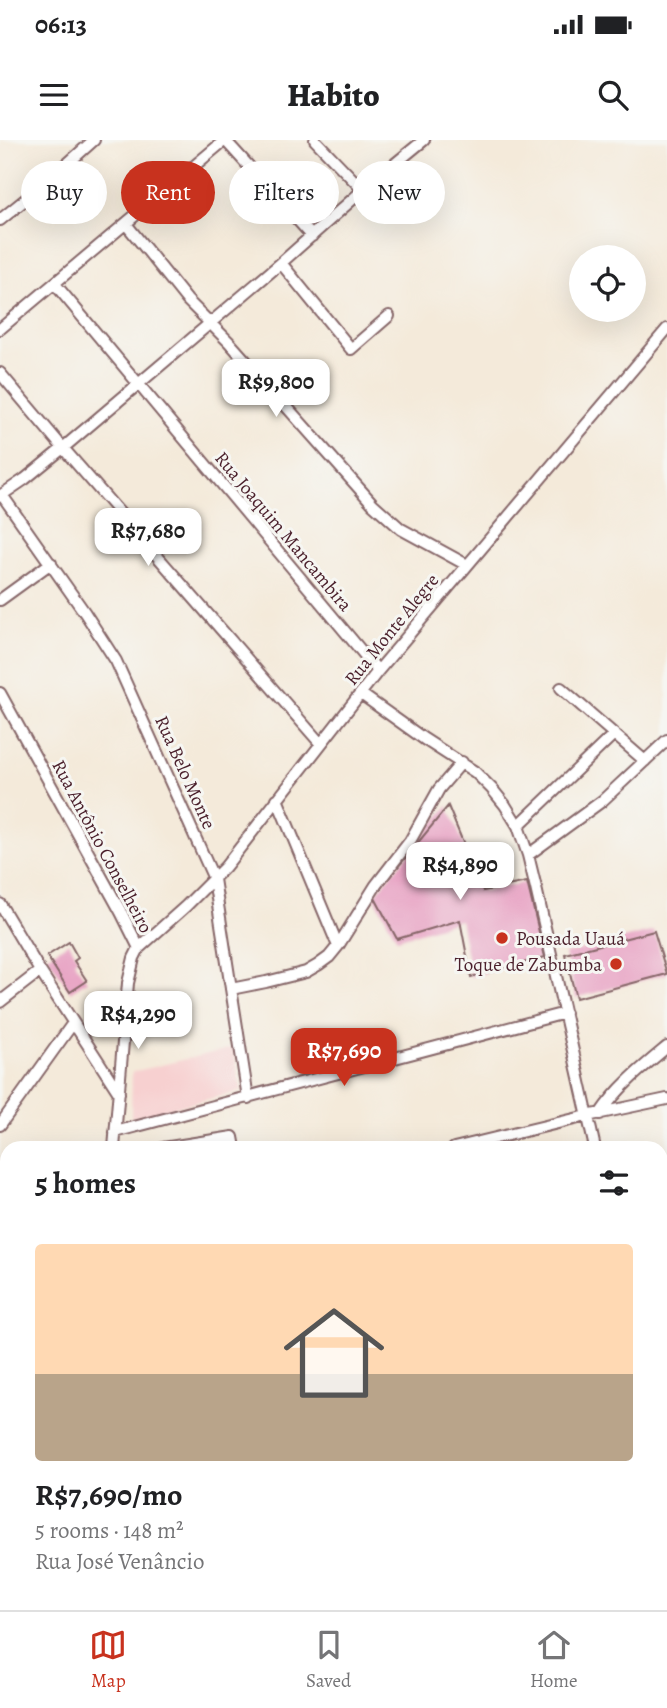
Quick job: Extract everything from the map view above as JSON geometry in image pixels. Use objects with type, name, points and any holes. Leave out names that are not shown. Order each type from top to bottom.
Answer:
[{"type":"street","points":[[0,220],[94,140]]},
{"type":"street","points":[[200,161],[225,140],[312,236]]},
{"type":"street","points":[[315,140],[353,180]]},
{"type":"street","points":[[398,161],[424,140]]},
{"type":"street","points":[[1,496],[63,448],[353,199]]},
{"type":"street","points":[[0,329],[126,224],[187,300],[373,504],[401,529],[467,565]]},
{"type":"street","points":[[281,263],[351,349],[389,316]]},
{"type":"street","name":"Rua Joaquim Mancambira","points":[[55,284],[378,671]]},
{"type":"street","name":"Rua Monte Alegre","points":[[139,948],[214,879],[239,850],[378,671],[667,329]]},
{"type":"street","points":[[0,373],[320,743]]},
{"type":"street","name":"Rua Belo Monte","points":[[1,496],[51,563],[116,661],[214,879],[247,1098]]},
{"type":"street","points":[[0,600],[51,563]]},
{"type":"street","points":[[561,688],[645,761]]},
{"type":"street","name":"Rua Antônio Conselheiro","points":[[0,693],[139,948],[128,983],[119,1093],[112,1141]]},
{"type":"street","points":[[361,694],[475,772],[505,805],[518,826],[528,855],[593,1141]]},
{"type":"street","points":[[518,826],[614,734]]},
{"type":"street","points":[[528,855],[602,801],[667,740]]},
{"type":"street","points":[[231,989],[306,972],[329,957],[369,895],[411,841],[439,789],[462,762]]},
{"type":"street","points":[[277,799],[338,946]]},
{"type":"street","points":[[0,904],[119,1093]]},
{"type":"street","points":[[0,1002],[40,971]]},
{"type":"street","points":[[115,1132],[565,1013]]},
{"type":"street","points":[[0,1125],[73,1023]]},
{"type":"street","points":[[600,1114],[621,1088],[667,1046]]},
{"type":"street","points":[[483,1141],[667,1099]]},
{"type":"street","points":[[208,1141],[233,1137],[234,1141]]},
{"type":"shaded area","points":[[233,1048],[241,1091],[131,1118],[132,1072]]},
{"type":"building","points":[[448,806],[483,891],[527,882],[545,957],[471,977],[460,920],[397,939],[374,896]]},
{"type":"building","name":"Toque de Zabumba","points":[[654,931],[667,974],[576,998],[565,954]]},
{"type":"building","points":[[69,942],[78,958],[74,961],[87,981],[70,992],[47,956]]},
{"type":"place","name":"Pousada Uauá","points":[[502,938]]},
{"type":"place","name":"Toque de Zabumba","points":[[616,964]]}]
